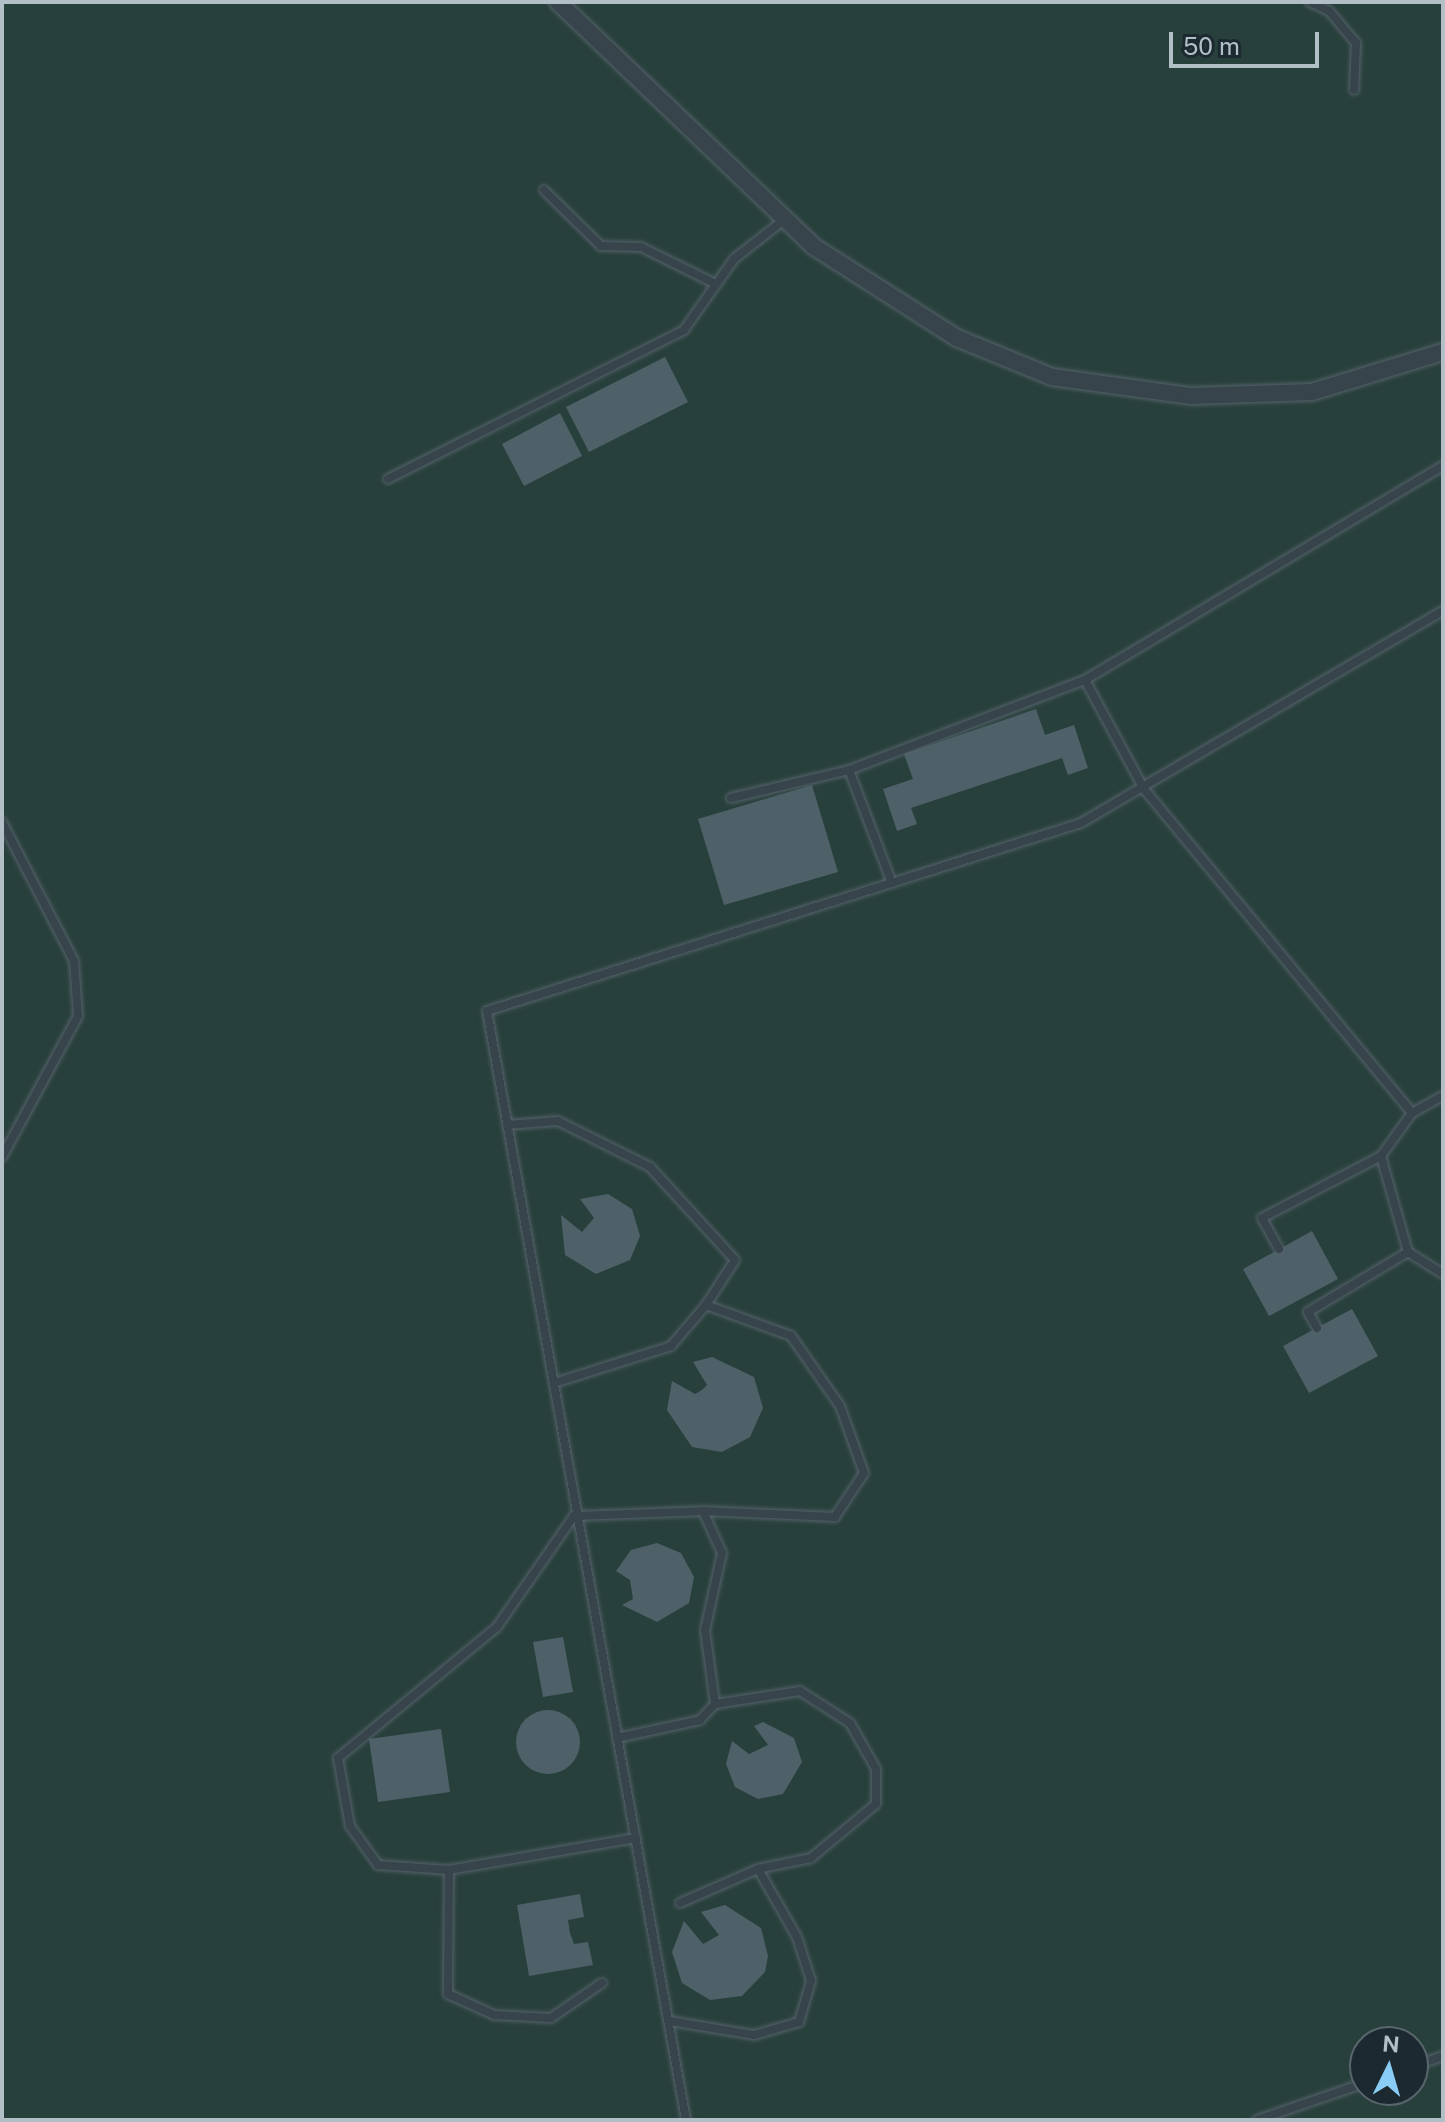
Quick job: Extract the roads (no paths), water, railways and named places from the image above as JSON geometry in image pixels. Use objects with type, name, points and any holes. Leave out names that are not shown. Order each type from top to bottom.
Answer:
[{"type":"street","points":[[558,2],[813,246],[957,338],[1052,377],[1190,396],[1312,392],[1443,352]]},
{"type":"lane","points":[[1310,2],[1329,11],[1356,43],[1354,90]]},
{"type":"lane","points":[[544,190],[601,246],[641,247],[716,284]]},
{"type":"lane","points":[[388,479],[684,330],[734,259],[785,219]]},
{"type":"lane","points":[[731,798],[849,770],[1085,680],[1443,466]]},
{"type":"lane","points":[[686,2120],[574,1516],[554,1383],[487,1011],[1081,823],[1144,789],[1443,611]]},
{"type":"lane","points":[[1085,680],[1144,789],[1412,1113]]},
{"type":"lane","points":[[849,770],[892,883]]},
{"type":"lane","points":[[2,822],[74,961],[78,1016],[2,1157]]},
{"type":"lane","points":[[1279,1249],[1262,1218],[1381,1156],[1412,1113],[1443,1096]]},
{"type":"lane","points":[[507,1125],[558,1121],[650,1167],[735,1260],[706,1305],[671,1346],[554,1383]]},
{"type":"lane","points":[[1381,1156],[1408,1252],[1443,1274]]},
{"type":"lane","points":[[1317,1328],[1308,1312],[1408,1252]]},
{"type":"lane","points":[[574,1516],[703,1511],[835,1517],[864,1473],[840,1406],[791,1336],[706,1305]]},
{"type":"lane","points":[[703,1511],[722,1553],[705,1630],[715,1704]]},
{"type":"lane","points":[[574,1516],[497,1627],[338,1758],[350,1826],[378,1865],[449,1870],[636,1838]]},
{"type":"lane","points":[[617,1738],[700,1720],[715,1704],[800,1691],[850,1723],[876,1769],[876,1804],[847,1832],[811,1858],[758,1869],[680,1903]]},
{"type":"lane","points":[[669,2021],[754,2035],[799,2022],[811,1981],[797,1937],[758,1869]]},
{"type":"lane","points":[[449,1870],[448,1994],[494,2015],[551,2018],[602,1983]]},
{"type":"lane","points":[[1257,2120],[1349,2088]]}]
